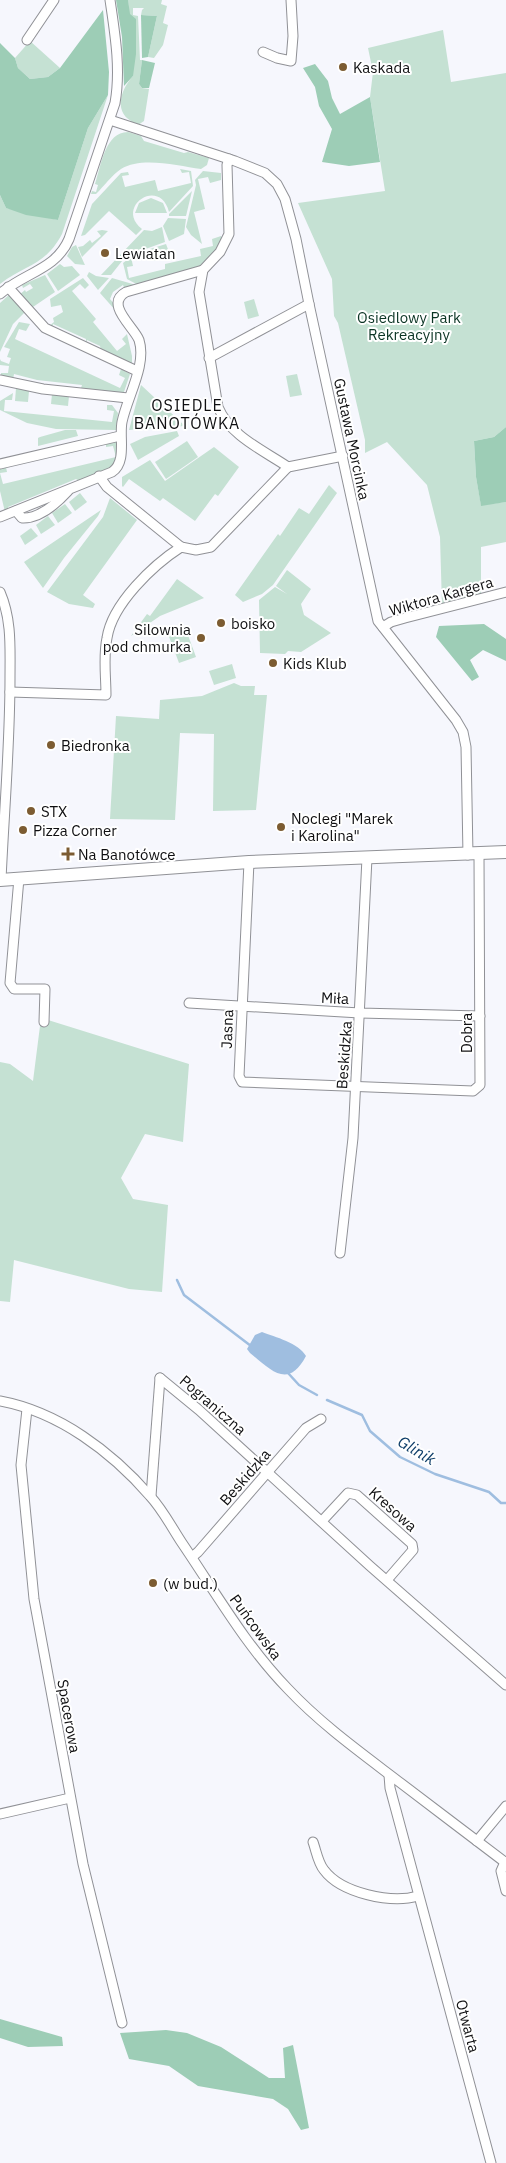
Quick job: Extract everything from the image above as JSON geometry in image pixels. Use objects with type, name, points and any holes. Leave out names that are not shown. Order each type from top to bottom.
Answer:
[{"type":"street","points":[[27,40],[54,0]]},
{"type":"street","points":[[0,294],[8,287],[46,267],[64,248],[115,103],[118,77],[110,0]]},
{"type":"street","points":[[263,52],[277,58],[291,60],[293,36],[291,0]]},
{"type":"street","name":"Gustawa Morcinka","points":[[110,120],[229,159],[265,173],[277,184],[285,198],[296,238],[378,621],[456,720],[463,732],[466,747],[473,855]]},
{"type":"street","points":[[0,517],[112,472],[119,464],[120,436],[128,398],[135,384],[140,351],[138,339],[120,311],[118,301],[120,296],[126,292],[202,270],[220,252],[229,234],[227,165],[229,159]]},
{"type":"street","points":[[202,270],[198,292],[218,408],[223,419],[235,432],[288,467]]},
{"type":"street","points":[[8,287],[45,328],[137,371]]},
{"type":"street","points":[[209,358],[309,304]]},
{"type":"street","points":[[0,380],[43,389],[128,398]]},
{"type":"street","points":[[0,464],[120,436]]},
{"type":"street","points":[[99,476],[107,487],[181,547],[196,550],[210,547],[288,467],[343,456]]},
{"type":"street","points":[[0,688],[106,695],[106,637],[110,626],[142,579],[181,547]]},
{"type":"street","points":[[0,592],[6,605],[8,620],[10,690],[1,880],[249,862],[473,855],[506,852]]},
{"type":"street","name":"Wiktora Kargera","points":[[383,628],[391,622],[506,592]]},
{"type":"street","name":"Dobra","points":[[355,1088],[474,1091],[480,1084],[480,1016],[473,855]]},
{"type":"street","name":"Beskidzka","points":[[340,1253],[353,1138],[367,858]]},
{"type":"street","name":"Jasna","points":[[249,862],[239,1076],[242,1082],[355,1088]]},
{"type":"street","points":[[20,878],[10,983],[14,989],[45,989],[44,1022]]},
{"type":"street","name":"Miła","points":[[189,1003],[360,1013],[480,1016]]},
{"type":"street","name":"Pograniczna","points":[[151,1496],[160,1378],[199,1410],[268,1473]]},
{"type":"street","name":"Puńcowska","points":[[0,1401],[55,1420],[86,1437],[117,1463],[151,1496],[222,1604],[269,1669],[309,1711],[389,1775],[505,1863]]},
{"type":"street","name":"Spacerowa","points":[[27,1409],[22,1465],[34,1599],[83,1864],[122,2023]]},
{"type":"street","name":"Beskidzka","points":[[192,1557],[306,1428],[321,1419]]},
{"type":"street","points":[[268,1473],[506,1686]]},
{"type":"street","name":"Kresowa","points":[[322,1521],[348,1493],[357,1496],[412,1544],[414,1550],[387,1580]]},
{"type":"street","name":"Otwarta","points":[[389,1775],[390,1788],[418,1896],[491,2163]]},
{"type":"street","points":[[0,1814],[70,1798]]},
{"type":"street","points":[[477,1841],[506,1806]]},
{"type":"street","points":[[313,1842],[323,1869],[334,1880],[357,1891],[381,1897],[396,1899],[418,1896]]},
{"type":"street","points":[[505,1863],[502,1868],[502,1875],[506,1891]]},
{"type":"green space","points":[[116,0],[128,0],[130,14],[136,19],[136,54],[133,76],[124,86],[122,37]]},
{"type":"green space","points":[[128,0],[162,0],[161,4],[167,6],[163,23],[168,25],[163,45],[154,58],[148,57],[157,16],[141,15],[144,8],[133,8],[133,15],[138,16],[140,60],[142,60],[139,84],[142,88],[149,89],[144,121],[138,125],[131,123],[125,116],[121,105],[123,93],[133,76]]},
{"type":"green space","points":[[103,10],[109,72],[108,95],[88,128],[58,220],[26,215],[6,208],[0,195],[0,43],[15,58],[18,68],[30,79],[48,77],[60,68]]},
{"type":"green space","points":[[141,15],[157,16],[148,57],[142,58]]},
{"type":"green space","name":"Osiedlowy Park Rekreacyjny","points":[[443,30],[451,82],[506,73],[506,427],[494,437],[474,441],[476,477],[481,505],[506,502],[506,542],[481,547],[481,594],[442,606],[440,537],[427,485],[387,442],[365,453],[365,440],[338,323],[334,316],[332,279],[298,203],[385,191],[370,97],[373,72],[368,48]]},
{"type":"green space","points":[[30,41],[60,68],[48,77],[30,79],[18,68],[15,58]]},
{"type":"green space","points":[[142,60],[155,63],[149,88],[142,88],[139,84]]},
{"type":"green space","points":[[315,64],[328,81],[332,98],[340,114],[370,97],[380,162],[349,166],[322,162],[332,129],[319,106],[315,87],[303,68]]},
{"type":"green space","points":[[108,95],[62,234],[56,245],[42,259],[0,284],[0,195],[6,208],[58,220],[88,128]]},
{"type":"green space","points":[[128,132],[141,136],[144,141],[209,158],[207,165],[201,169],[149,162],[130,165],[118,171],[96,194],[91,194],[92,191],[96,192],[98,185],[95,184],[109,144],[120,133]]},
{"type":"green space","points":[[180,169],[191,171],[193,186],[169,212],[164,201],[157,196],[149,196],[136,204],[133,212],[135,220],[142,229],[136,235],[109,211],[85,235],[81,236],[92,204],[121,173],[128,172],[129,175],[122,176],[125,187],[155,180],[158,191],[191,183],[189,172],[182,173]]},
{"type":"green space","points":[[203,171],[221,173],[221,180],[210,183],[208,177],[198,179],[205,209],[194,212],[202,244],[191,235],[186,227],[196,185],[195,180]]},
{"type":"green space","points":[[192,191],[186,216],[169,216],[169,214]]},
{"type":"green space","points":[[151,198],[163,203],[167,213],[135,213],[139,203]]},
{"type":"green space","points":[[168,218],[186,219],[184,234],[169,241],[163,226]]},
{"type":"green space","points":[[162,227],[165,242],[126,256],[111,275],[101,275],[144,230],[152,231]]},
{"type":"green space","points":[[97,231],[108,231],[82,257],[78,247],[83,246],[90,240],[92,243],[101,236]]},
{"type":"green space","points":[[221,236],[224,243],[222,247],[200,267],[140,286],[127,279],[123,263],[131,257],[133,266],[127,267],[129,278],[165,269],[165,264],[201,256],[200,249],[213,246],[212,239]]},
{"type":"green space","points":[[166,244],[169,252],[163,254],[164,258],[153,261],[150,249]]},
{"type":"green space","points":[[76,245],[85,265],[75,264],[67,256],[72,247]]},
{"type":"green space","points":[[60,264],[64,267],[72,266],[80,275],[58,291],[47,274]]},
{"type":"green space","points":[[89,272],[96,276],[109,278],[98,290],[87,276]]},
{"type":"green space","points":[[45,275],[55,292],[30,309],[18,296],[25,290],[26,292],[33,288],[30,284],[23,288],[22,285]]},
{"type":"green space","points":[[83,278],[89,285],[85,289],[80,284],[72,291],[96,319],[93,322],[117,351],[126,344],[122,339],[127,334],[132,365],[101,350],[100,346],[87,340],[86,346],[86,339],[53,324],[52,330],[48,327],[54,322],[53,318],[63,312],[61,305],[51,307],[50,299]]},
{"type":"green space","points":[[112,278],[136,285],[125,290],[123,285],[113,292],[110,299],[116,306],[116,311],[100,293]]},
{"type":"green space","points":[[10,294],[26,311],[13,324],[0,352],[0,303]]},
{"type":"green space","points":[[254,299],[259,316],[248,319],[244,302]]},
{"type":"green space","points":[[19,322],[30,324],[26,331],[19,329],[15,339],[120,388],[125,378],[119,375],[121,369],[130,374],[123,395],[111,394],[109,391],[80,391],[82,385],[37,380],[14,374],[13,380],[1,376],[1,373],[8,373],[9,366],[0,365],[0,359],[9,364],[11,358],[7,357],[10,349],[4,347]]},
{"type":"green space","points":[[297,374],[302,395],[290,397],[286,376]]},
{"type":"green space","points":[[141,385],[185,426],[129,430]]},
{"type":"green space","points":[[16,388],[29,391],[28,402],[15,401]]},
{"type":"green space","points":[[13,393],[12,400],[5,400],[4,411],[112,422],[114,411],[107,410],[107,405],[112,405],[118,413],[116,430],[56,429],[27,423],[0,410],[0,401]]},
{"type":"green space","points":[[52,394],[69,396],[68,406],[51,404]]},
{"type":"green space","points":[[506,427],[506,502],[481,506],[476,477],[474,441],[494,437]]},
{"type":"green space","points":[[65,430],[76,430],[78,436],[38,446],[38,438]]},
{"type":"green space","points":[[177,431],[179,436],[138,460],[130,444],[145,437]]},
{"type":"green space","points":[[114,441],[118,443],[119,457],[114,468],[79,481],[76,479],[8,507],[8,511],[5,512],[0,491],[0,473],[3,484],[116,457],[113,446],[106,447],[106,443]]},
{"type":"green space","points":[[187,441],[198,457],[166,479],[155,462]]},
{"type":"green space","points":[[214,447],[239,467],[218,496],[215,494],[195,521],[163,498],[160,501],[129,479],[122,486],[122,477],[150,460],[165,481]]},
{"type":"green space","points":[[6,467],[7,472],[0,473],[0,469]]},
{"type":"green space","points":[[329,485],[337,493],[273,585],[262,594],[243,602],[235,595],[278,534],[280,536],[299,508],[309,514]]},
{"type":"green space","points":[[80,493],[87,502],[75,511],[69,502]]},
{"type":"green space","points":[[110,498],[137,520],[83,595],[95,604],[93,608],[69,604],[47,592],[103,517]]},
{"type":"green space","points":[[65,504],[72,513],[58,523],[52,513]]},
{"type":"green space","points":[[101,510],[98,516],[64,558],[43,588],[24,562]]},
{"type":"green space","points":[[48,516],[55,525],[41,534],[36,525]]},
{"type":"green space","points":[[31,528],[38,536],[25,545],[20,536]]},
{"type":"green space","points":[[287,570],[311,589],[301,604],[304,615],[331,633],[301,652],[288,651],[285,654],[260,653],[259,600],[275,587],[287,594],[276,586]]},
{"type":"green space","points":[[177,579],[204,598],[160,616],[131,636],[147,614],[150,616]]},
{"type":"green space","points":[[484,624],[506,639],[506,661],[483,650],[470,660],[479,677],[472,681],[436,637],[439,626]]},
{"type":"green space","points":[[185,627],[196,657],[179,663],[168,634]]},
{"type":"green space","points":[[232,664],[236,678],[214,685],[209,671]]},
{"type":"green space","points":[[234,683],[241,686],[255,686],[254,695],[267,695],[256,810],[213,811],[214,734],[180,733],[175,820],[110,819],[116,716],[159,719],[160,700],[202,696]]},
{"type":"green space","points":[[48,1020],[189,1064],[183,1142],[145,1134],[121,1178],[133,1199],[168,1205],[162,1292],[129,1289],[14,1260],[10,1302],[0,1301],[0,1062],[10,1064],[33,1081],[40,1026],[47,1027]]},
{"type":"green space","points":[[0,2019],[62,2037],[63,2046],[28,2047],[0,2038]]},
{"type":"green space","points":[[166,2030],[187,2033],[221,2047],[269,2078],[285,2078],[283,2048],[293,2045],[309,2128],[301,2130],[288,2109],[273,2099],[198,2086],[169,2066],[129,2059],[120,2033]]},
{"type":"water","points":[[262,1332],[286,1341],[303,1351],[306,1356],[293,1372],[279,1374],[250,1353],[247,1349],[255,1335]]},
{"type":"waterway","name":"Glinik","points":[[177,1280],[184,1295],[251,1346]]},
{"type":"waterway","name":"Glinik","points":[[288,1373],[299,1385],[317,1395]]},
{"type":"waterway","name":"Glinik","points":[[327,1400],[362,1415],[370,1431],[400,1457],[435,1474],[489,1492],[501,1503],[506,1503]]},
{"type":"place","name":"Kaskada","points":[[343,67]]},
{"type":"place","name":"Lewiatan","points":[[105,253]]},
{"type":"place","name":"boisko","points":[[221,623]]},
{"type":"place","name":"Silownia pod chmurka","points":[[201,638]]},
{"type":"place","name":"Kids Klub","points":[[273,663]]},
{"type":"place","name":"Biedronka","points":[[51,745]]},
{"type":"place","name":"STX","points":[[31,811]]},
{"type":"place","name":"Noclegi \"Marek i Karolina\"","points":[[281,827]]},
{"type":"place","name":"Pizza Corner","points":[[23,830]]},
{"type":"place","name":"Na Banotówce","points":[[68,854]]},
{"type":"place","name":"(w bud.)","points":[[153,1583]]},
{"type":"district","name":"OSIEDLE BANOTÓWKA","points":[[187,414]]}]
